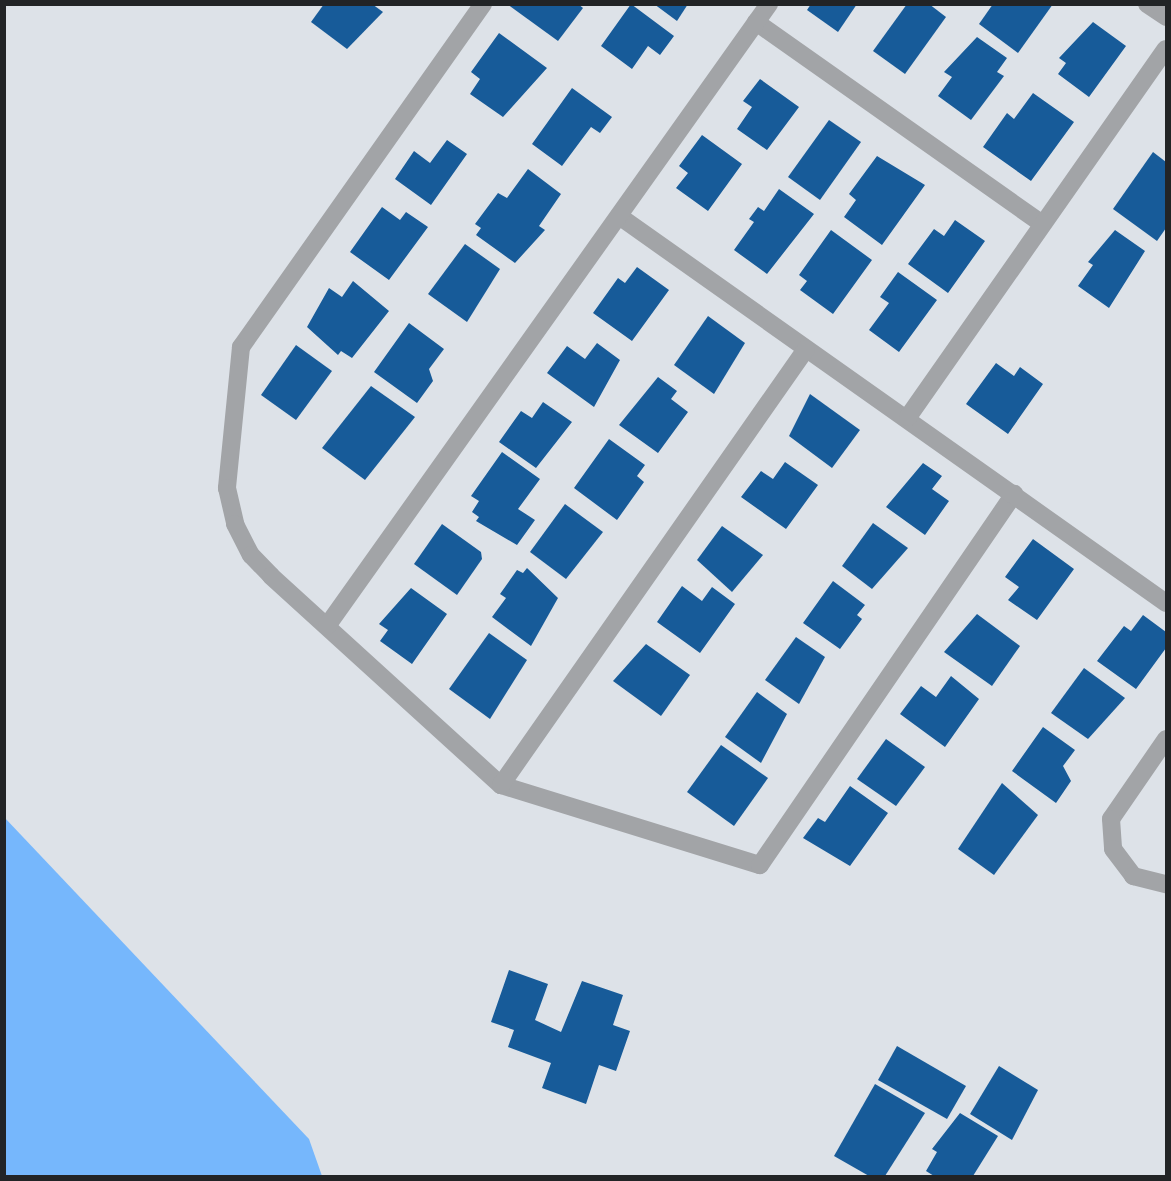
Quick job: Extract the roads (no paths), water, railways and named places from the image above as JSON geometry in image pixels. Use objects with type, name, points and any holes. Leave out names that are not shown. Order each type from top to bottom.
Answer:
[{"type":"street","points":[[483,4],[241,347],[228,445],[227,488],[235,524],[251,555],[327,626],[501,785],[760,865],[1014,494]]},
{"type":"street","points":[[327,626],[769,4]]},
{"type":"street","points":[[1147,4],[1167,17]]},
{"type":"street","points":[[756,22],[1041,223]]},
{"type":"street","points":[[908,417],[1041,223],[1167,49]]},
{"type":"street","points":[[619,216],[806,349],[908,417],[1167,603]]},
{"type":"street","points":[[501,785],[806,349]]},
{"type":"street","points":[[1167,739],[1111,819],[1113,849],[1133,876],[1167,884]]}]
